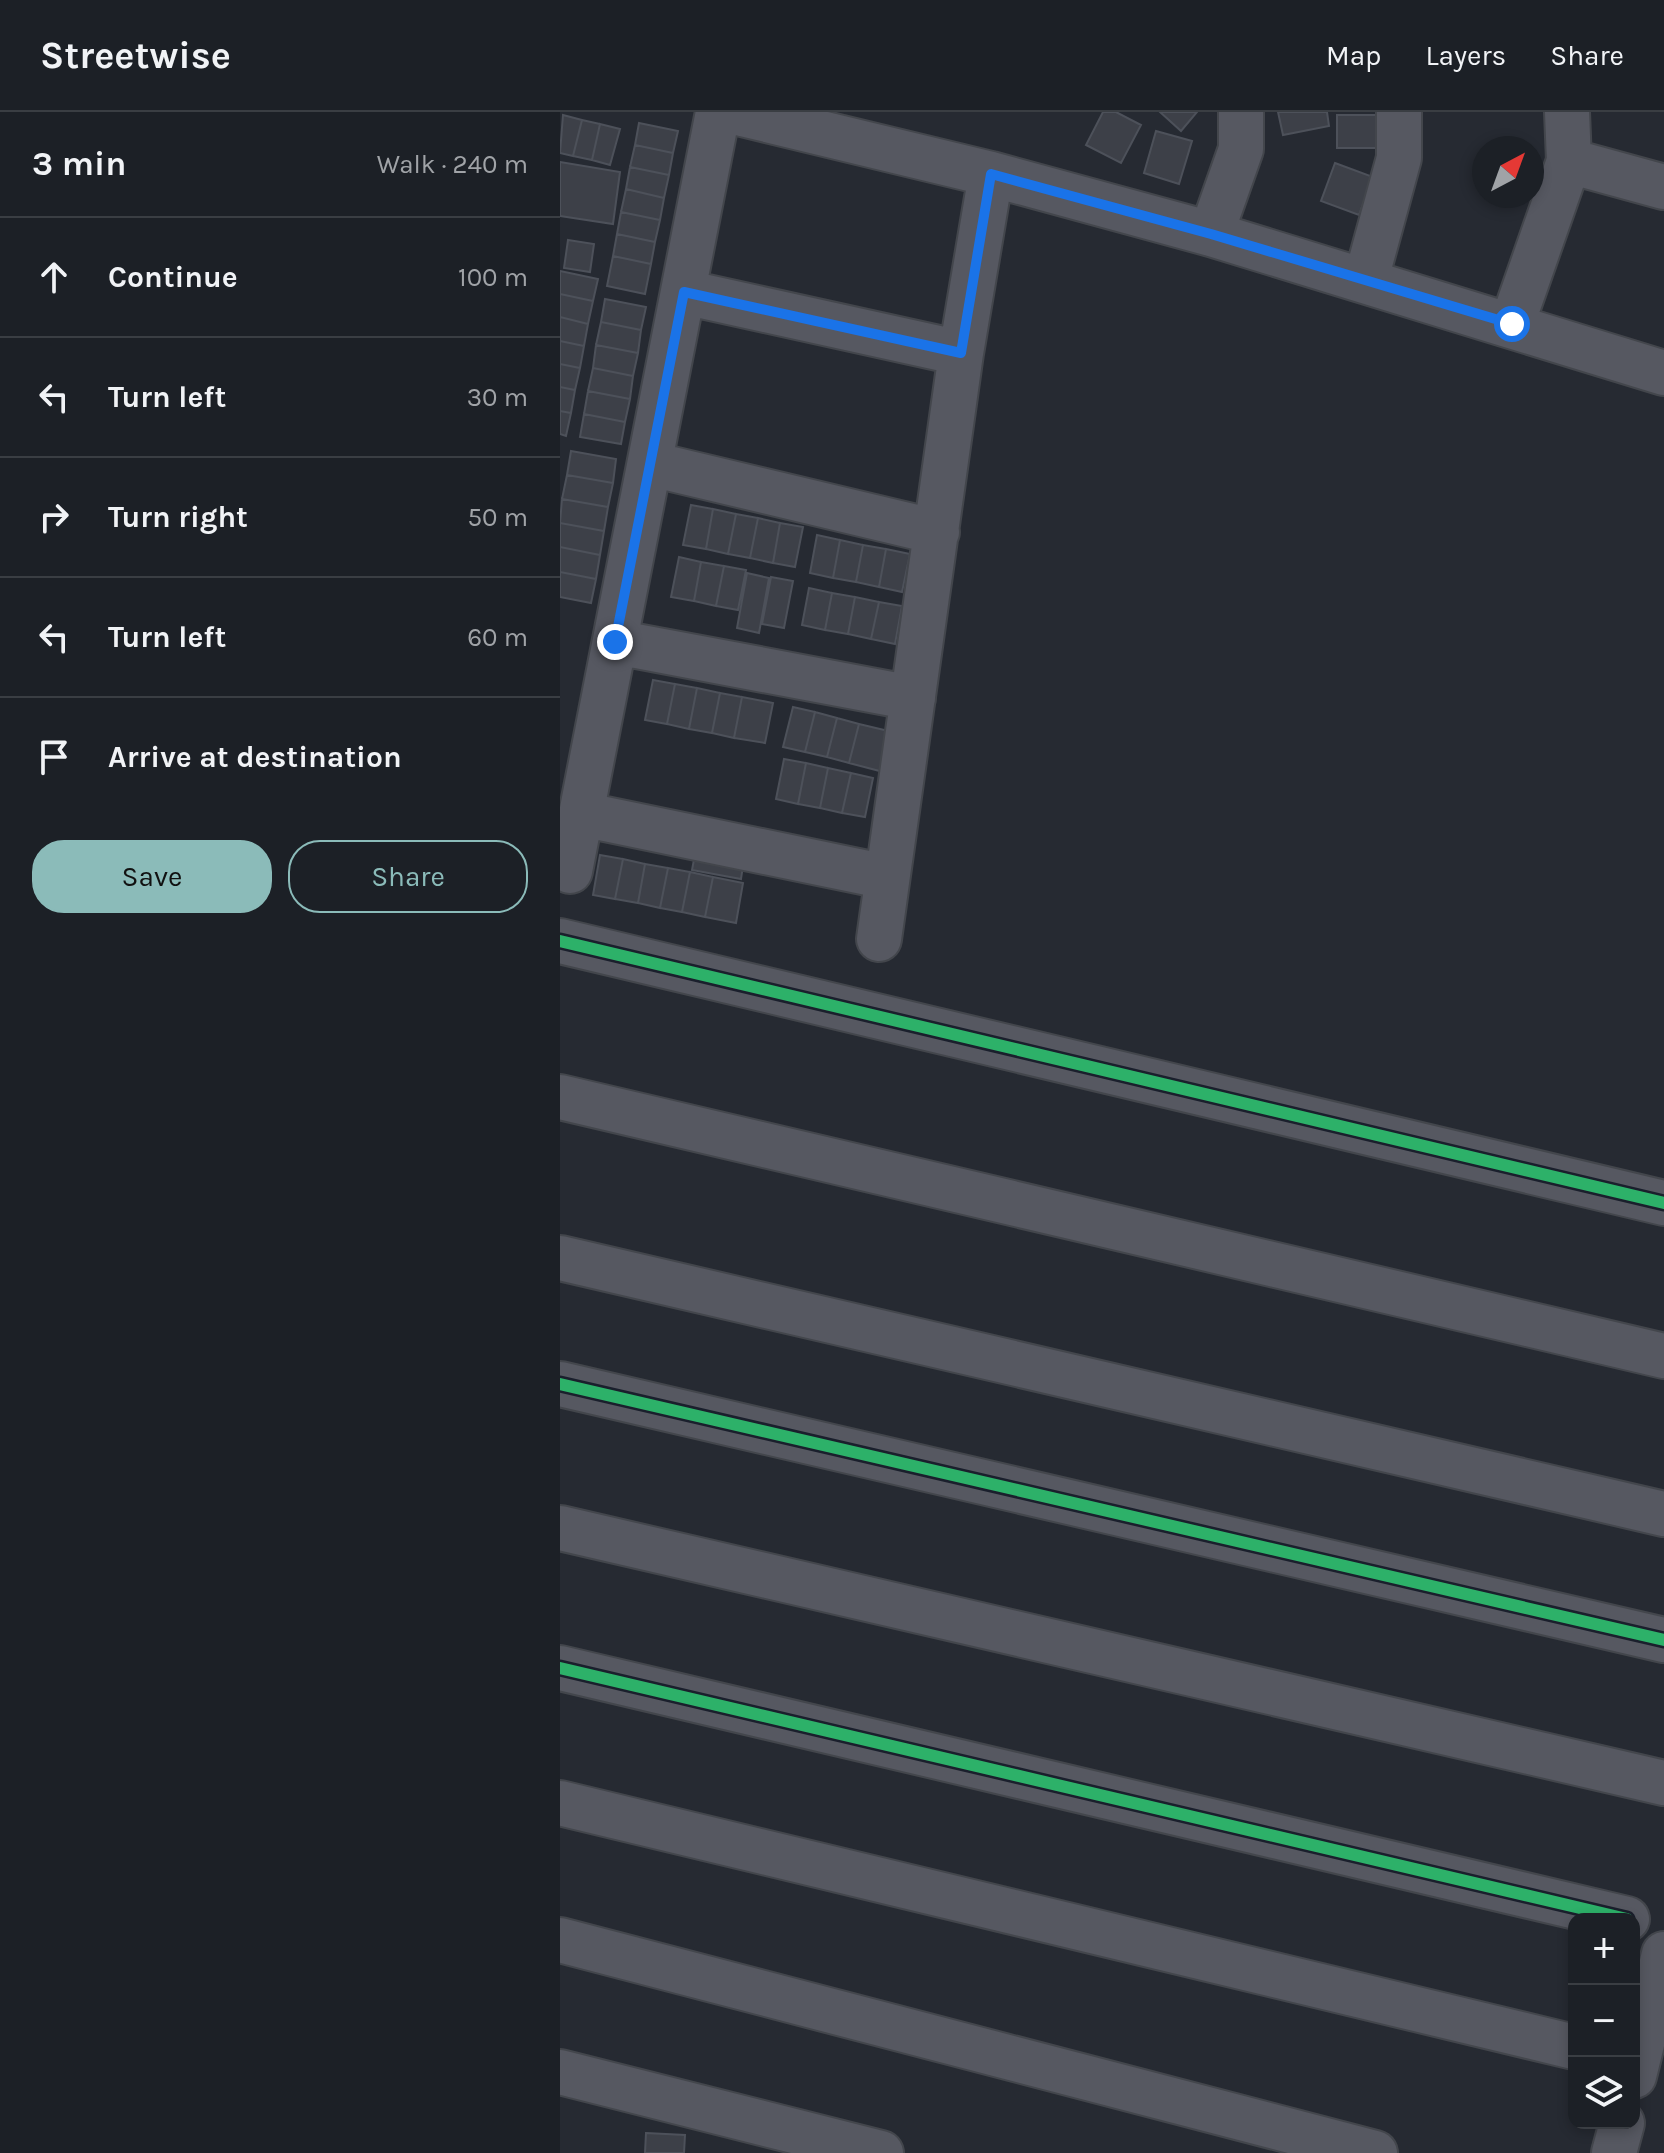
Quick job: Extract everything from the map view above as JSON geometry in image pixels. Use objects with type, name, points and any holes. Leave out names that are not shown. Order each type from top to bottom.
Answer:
[{"type":"street","points":[[570,871],[718,112]]},
{"type":"street","points":[[734,112],[991,174],[1211,234],[1366,279],[1664,373]]},
{"type":"street","points":[[1211,234],[1241,149],[1241,112]]},
{"type":"street","points":[[1366,279],[1399,158],[1399,112]]},
{"type":"street","points":[[1512,324],[1569,161],[1567,112]]},
{"type":"street","points":[[1569,161],[1664,187]]},
{"type":"street","points":[[879,939],[961,353],[991,174]]},
{"type":"street","points":[[684,292],[961,353]]},
{"type":"street","points":[[651,464],[937,532]]},
{"type":"street","points":[[615,642],[913,698]]},
{"type":"street","points":[[581,814],[887,877]]},
{"type":"street","points":[[560,941],[1664,1203]]},
{"type":"street","points":[[560,1097],[1664,1356]]},
{"type":"street","points":[[560,1258],[1664,1514]]},
{"type":"street","points":[[560,1384],[1664,1640]]},
{"type":"street","points":[[560,1528],[1664,1783]]},
{"type":"street","points":[[560,1668],[1601,1913]]},
{"type":"street","points":[[560,1803],[1568,2046]]},
{"type":"street","points":[[1640,1922],[1664,1928]]},
{"type":"street","points":[[560,1940],[1375,2153]]},
{"type":"street","points":[[1638,2057],[1664,1954]]},
{"type":"street","points":[[560,2072],[881,2153]]},
{"type":"street","points":[[1614,2153],[1620,2129]]},
{"type":"building","points":[[1103,112],[1116,112],[1141,125],[1121,163],[1086,145]]},
{"type":"building","points":[[1160,112],[1197,112],[1181,131]]},
{"type":"building","points":[[1278,112],[1327,112],[1329,126],[1283,135]]},
{"type":"building","points":[[563,115],[582,120],[573,156],[560,153]]},
{"type":"building","points":[[1337,115],[1379,115],[1379,148],[1337,148]]},
{"type":"building","points":[[582,120],[600,124],[592,160],[573,156]]},
{"type":"building","points":[[639,123],[678,131],[673,153],[635,145]]},
{"type":"building","points":[[600,124],[620,129],[610,165],[592,160]]},
{"type":"building","points":[[1156,131],[1192,141],[1179,184],[1144,173]]},
{"type":"building","points":[[635,145],[673,153],[669,175],[630,167]]},
{"type":"building","points":[[560,162],[620,172],[613,224],[560,216]]},
{"type":"building","points":[[1335,163],[1373,177],[1359,215],[1321,201]]},
{"type":"building","points":[[630,167],[669,175],[664,198],[626,189]]},
{"type":"building","points":[[626,189],[664,198],[660,220],[621,212]]},
{"type":"building","points":[[621,212],[660,220],[655,242],[617,234]]},
{"type":"building","points":[[617,234],[655,242],[651,264],[613,256]]},
{"type":"building","points":[[568,240],[594,244],[590,272],[564,268]]},
{"type":"building","points":[[613,256],[651,264],[645,294],[607,286]]},
{"type":"building","points":[[560,271],[598,279],[593,301],[560,294]]},
{"type":"building","points":[[560,294],[593,301],[588,324],[560,317]]},
{"type":"building","points":[[605,299],[646,307],[641,330],[601,322]]},
{"type":"building","points":[[560,317],[588,324],[584,346],[560,341]]},
{"type":"building","points":[[601,322],[641,330],[638,353],[596,345]]},
{"type":"building","points":[[560,341],[584,346],[580,368],[560,364]]},
{"type":"building","points":[[596,345],[638,353],[633,376],[593,368]]},
{"type":"building","points":[[560,364],[580,368],[575,390],[560,387]]},
{"type":"building","points":[[593,368],[633,376],[630,399],[588,391]]},
{"type":"building","points":[[560,387],[575,390],[571,413],[560,411]]},
{"type":"building","points":[[588,391],[630,399],[625,422],[584,414]]},
{"type":"building","points":[[560,411],[571,413],[566,436],[560,434]]},
{"type":"building","points":[[584,414],[625,422],[621,444],[580,437]]},
{"type":"building","points":[[571,451],[616,459],[613,483],[567,475]]},
{"type":"building","points":[[567,475],[613,483],[608,507],[562,499]]},
{"type":"building","points":[[562,499],[608,507],[604,531],[560,523]]},
{"type":"building","points":[[691,505],[713,509],[706,549],[683,545]]},
{"type":"building","points":[[713,509],[736,514],[728,554],[706,549]]},
{"type":"building","points":[[736,514],[758,518],[750,558],[728,554]]},
{"type":"building","points":[[758,518],[780,523],[773,563],[750,558]]},
{"type":"building","points":[[560,523],[604,531],[600,555],[560,547]]},
{"type":"building","points":[[780,523],[803,527],[795,567],[773,563]]},
{"type":"building","points":[[817,535],[840,540],[833,578],[810,573]]},
{"type":"building","points":[[840,540],[863,545],[856,582],[833,578]]},
{"type":"building","points":[[863,545],[886,549],[879,587],[856,582]]},
{"type":"building","points":[[560,547],[600,555],[596,579],[560,572]]},
{"type":"building","points":[[886,549],[910,554],[902,592],[879,587]]},
{"type":"building","points":[[679,557],[701,562],[694,601],[671,597]]},
{"type":"building","points":[[701,562],[724,566],[716,606],[694,601]]},
{"type":"building","points":[[724,566],[746,570],[738,610],[716,606]]},
{"type":"building","points":[[560,572],[596,579],[591,603],[560,597]]},
{"type":"building","points":[[747,573],[769,578],[759,633],[737,628]]},
{"type":"building","points":[[771,577],[793,581],[784,628],[762,624]]},
{"type":"building","points":[[809,588],[832,593],[825,630],[802,625]]},
{"type":"building","points":[[832,593],[855,597],[848,634],[825,630]]},
{"type":"building","points":[[855,597],[879,602],[871,639],[848,634]]},
{"type":"building","points":[[879,602],[902,606],[895,644],[871,639]]},
{"type":"building","points":[[653,680],[675,684],[667,724],[645,720]]},
{"type":"building","points":[[675,684],[697,688],[689,729],[667,724]]},
{"type":"building","points":[[697,688],[720,693],[712,733],[689,729]]},
{"type":"building","points":[[720,693],[742,697],[734,738],[712,733]]},
{"type":"building","points":[[742,697],[773,703],[765,743],[734,738]]},
{"type":"building","points":[[793,707],[815,712],[805,752],[783,747]]},
{"type":"building","points":[[815,712],[837,718],[827,757],[805,752]]},
{"type":"building","points":[[837,718],[859,724],[849,763],[827,757]]},
{"type":"building","points":[[859,724],[901,734],[891,774],[849,763]]},
{"type":"building","points":[[784,759],[806,763],[798,804],[776,799]]},
{"type":"building","points":[[806,763],[828,768],[820,808],[798,804]]},
{"type":"building","points":[[828,768],[851,773],[842,813],[820,808]]},
{"type":"building","points":[[851,773],[873,778],[865,817],[842,813]]},
{"type":"building","points":[[696,849],[744,859],[741,879],[692,870]]},
{"type":"building","points":[[600,855],[623,859],[615,899],[593,895]]},
{"type":"building","points":[[623,859],[645,864],[638,903],[615,899]]},
{"type":"building","points":[[645,864],[668,868],[660,908],[638,903]]},
{"type":"building","points":[[668,868],[690,872],[682,912],[660,908]]},
{"type":"building","points":[[690,872],[713,877],[705,917],[682,912]]},
{"type":"building","points":[[713,877],[743,883],[736,923],[705,917]]},
{"type":"building","points":[[646,2133],[685,2135],[684,2153],[645,2153]]},
{"type":"cycle path","points":[[560,941],[1664,1203]]},
{"type":"cycle path","points":[[560,1384],[1664,1640]]},
{"type":"cycle path","points":[[560,1668],[1601,1913]]},
{"type":"route","points":[[615,642],[684,292],[961,353],[991,174],[1211,234],[1512,324]]}]
